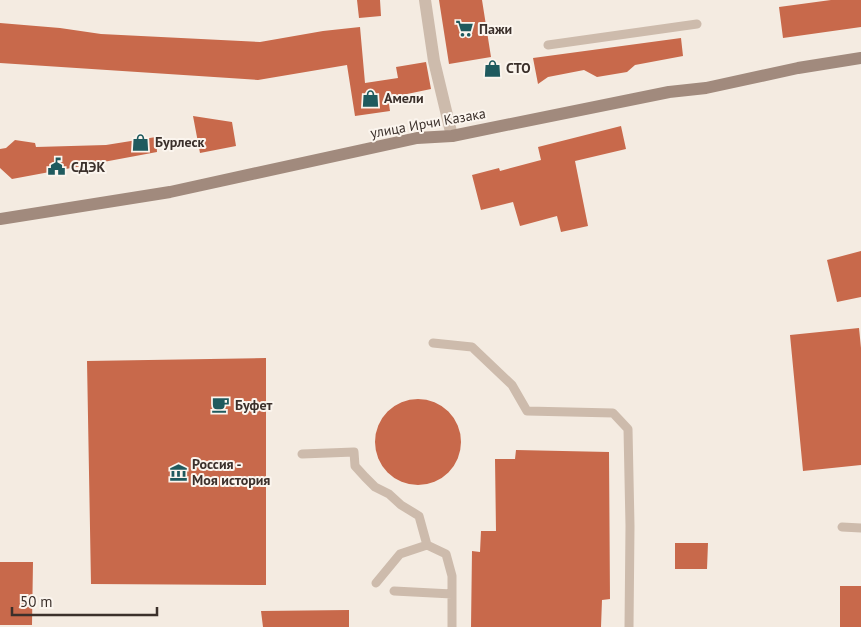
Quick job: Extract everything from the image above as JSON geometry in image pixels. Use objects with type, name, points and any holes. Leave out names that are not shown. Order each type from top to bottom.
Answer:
[{"type":"main road","name":"улица Ирчи Казака","points":[[0,219],[170,192],[417,138],[452,136],[670,92],[706,88],[798,68],[861,58]]},
{"type":"street","points":[[425,0],[434,61],[452,136]]},
{"type":"lane","points":[[548,44],[697,24]]},
{"type":"lane","points":[[433,343],[472,348],[512,385],[527,412],[613,413],[628,429],[630,526],[629,627]]},
{"type":"lane","points":[[302,454],[354,452],[355,466],[365,477],[376,487],[419,516],[428,545]]},
{"type":"lane","points":[[842,527],[861,528]]},
{"type":"lane","points":[[376,583],[400,554],[428,545],[446,554],[452,576],[452,627]]},
{"type":"lane","points":[[394,591],[452,594]]},
{"type":"building","points":[[357,0],[380,0],[381,16],[359,18]]},
{"type":"building","name":"Пажи","points":[[439,0],[482,0],[491,57],[449,64]]},
{"type":"building","points":[[831,0],[861,0],[861,27],[783,38],[779,7]]},
{"type":"building","points":[[0,23],[60,28],[101,34],[260,42],[323,31],[360,27],[365,83],[398,78],[396,67],[426,62],[431,89],[388,98],[390,111],[355,116],[347,65],[258,80],[0,63]]},
{"type":"building","points":[[681,38],[683,56],[635,65],[627,72],[597,77],[584,70],[548,77],[538,84],[533,58]]},
{"type":"building","points":[[193,116],[232,122],[236,146],[200,153]]},
{"type":"building","points":[[621,126],[626,149],[575,161],[588,226],[561,232],[557,216],[520,226],[513,202],[481,210],[472,175],[499,168],[500,171],[541,160],[538,147]]},
{"type":"building","points":[[156,137],[157,152],[12,179],[0,168],[0,149],[6,148],[15,140],[35,143],[36,147],[106,145]]},
{"type":"building","points":[[861,251],[861,297],[837,302],[827,260]]},
{"type":"building","points":[[859,328],[861,348],[861,465],[803,471],[790,335]]},
{"type":"building","name":"Россия - Моя история","points":[[266,358],[266,585],[91,584],[87,361]]},
{"type":"building","points":[[418,399],[435,402],[449,411],[458,425],[461,442],[458,459],[449,473],[435,482],[418,485],[401,482],[387,473],[378,459],[375,442],[378,425],[387,411],[401,402]]},
{"type":"building","points":[[516,450],[609,452],[610,599],[602,600],[601,627],[471,627],[472,551],[480,552],[481,531],[496,531],[495,459],[515,459]]},
{"type":"building","points":[[675,543],[708,543],[707,569],[675,569]]},
{"type":"building","points":[[0,562],[33,562],[32,625],[0,625]]},
{"type":"building","points":[[840,586],[861,586],[861,627],[840,627]]},
{"type":"building","points":[[349,610],[349,627],[263,627],[261,611]]},
{"type":"place","name":"Пажи","points":[[465,29]]},
{"type":"place","name":"СТО","points":[[492,68]]},
{"type":"place","name":"Амели","points":[[370,98]]},
{"type":"place","name":"Бурлеск","points":[[141,142]]},
{"type":"place","name":"СДЭК","points":[[57,167]]},
{"type":"place","name":"Буфет","points":[[221,405]]},
{"type":"place","name":"Россия - Моя история","points":[[178,472]]}]
